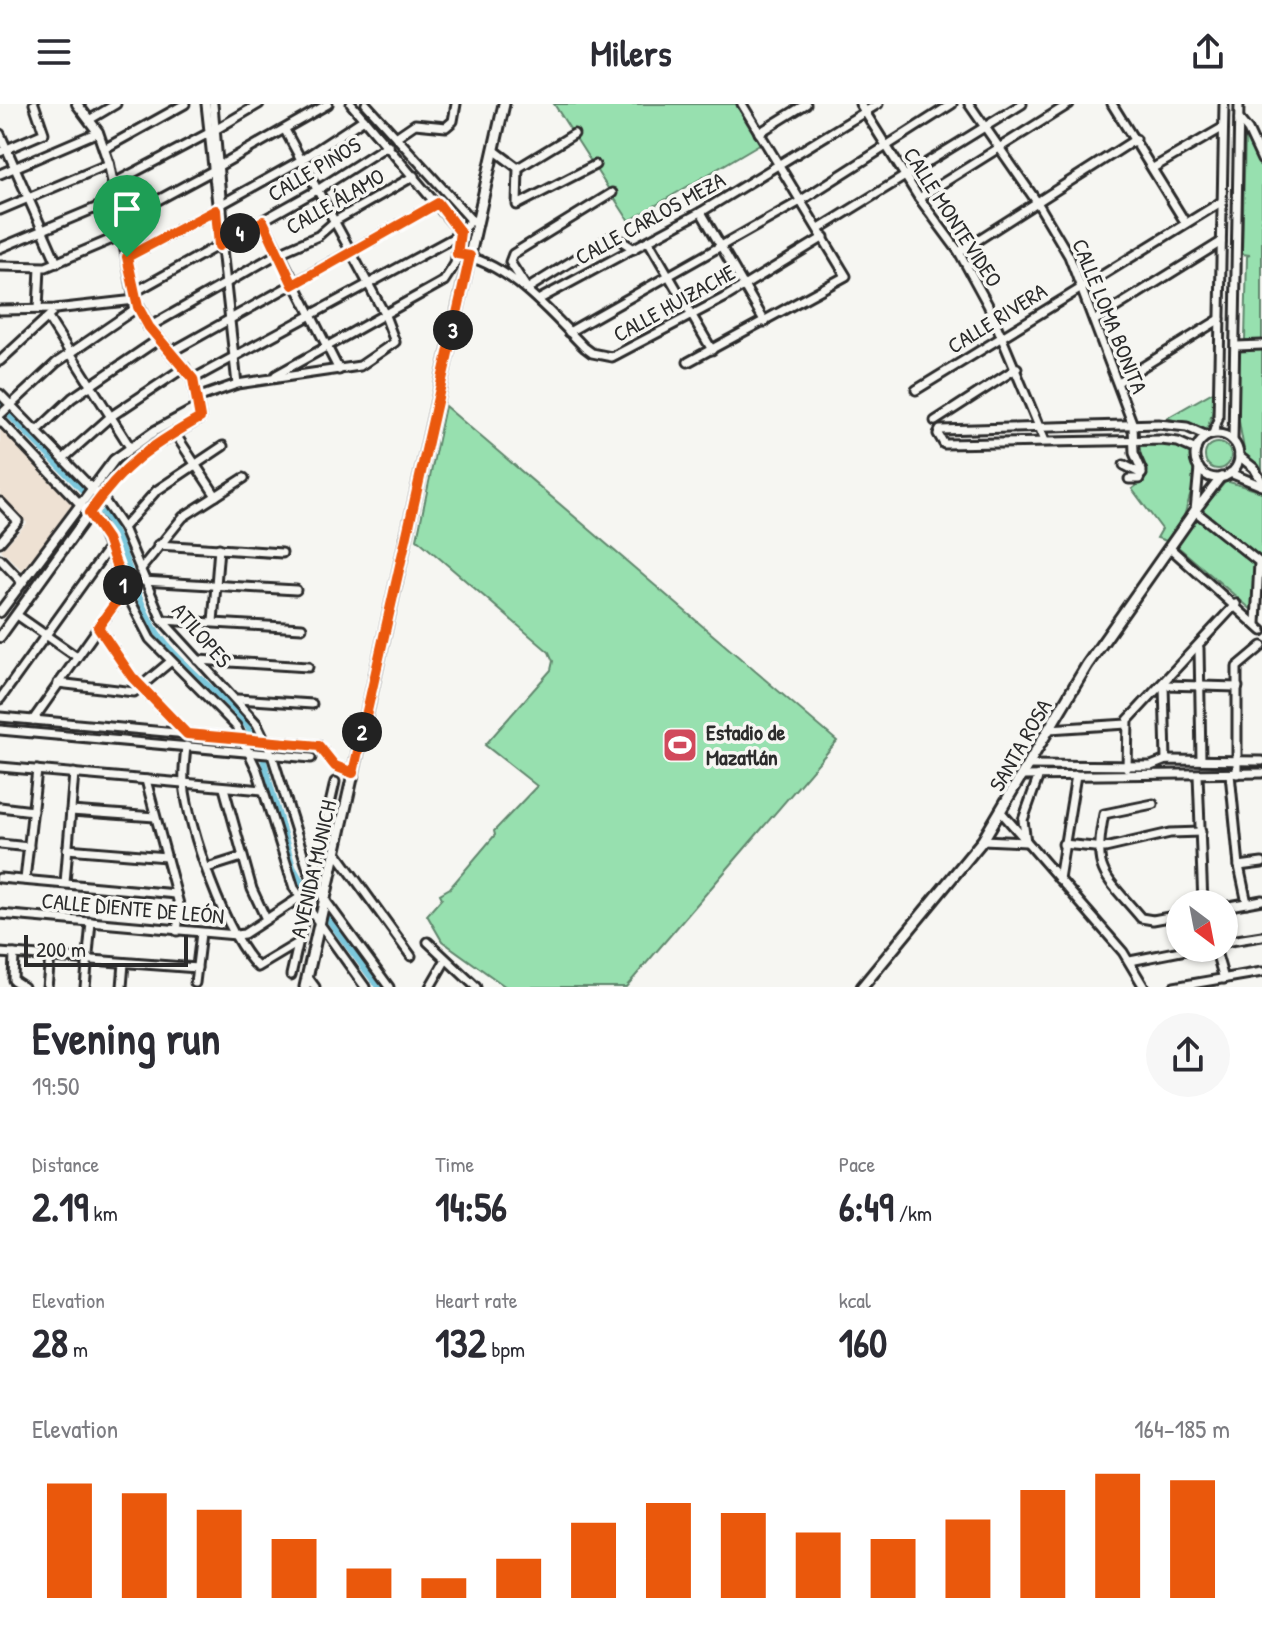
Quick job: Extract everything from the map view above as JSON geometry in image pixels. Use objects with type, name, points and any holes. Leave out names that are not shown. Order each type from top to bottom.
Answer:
[{"type":"main road","name":"AVENIDA MUNICH","points":[[306,982],[502,106]]},
{"type":"main road","name":"SANTA ROSA","points":[[862,987],[1002,813],[1087,665],[1195,511]]},
{"type":"street","points":[[3,151],[44,133],[34,104]]},
{"type":"street","points":[[0,637],[126,465],[200,418],[193,379],[173,351],[149,327],[135,300],[109,164],[98,132],[77,104]]},
{"type":"street","points":[[89,120],[116,104]]},
{"type":"street","points":[[104,149],[185,104]]},
{"type":"street","points":[[206,104],[212,131],[237,384]]},
{"type":"street","points":[[212,131],[213,104]]},
{"type":"street","points":[[114,183],[259,104]]},
{"type":"street","points":[[121,220],[328,104]]},
{"type":"street","points":[[274,377],[444,281],[450,276],[457,254],[460,232],[351,104]]},
{"type":"street","points":[[368,106],[378,104]]},
{"type":"street","points":[[396,137],[415,124],[446,127],[453,121],[456,104]]},
{"type":"street","points":[[688,362],[846,276],[742,104]]},
{"type":"street","points":[[759,133],[806,104]]},
{"type":"street","name":"CALLE CARLOS MEZA","points":[[538,300],[649,242],[863,108],[878,104]]},
{"type":"street","points":[[569,332],[721,248],[952,104]]},
{"type":"street","name":"CALLE LOMA BONITA","points":[[969,104],[997,149],[1037,202],[1069,256],[1133,425],[1133,440],[1142,474]]},
{"type":"street","points":[[819,229],[1022,104]]},
{"type":"street","points":[[919,198],[1069,104]]},
{"type":"street","points":[[1112,104],[1185,222]]},
{"type":"street","points":[[1196,450],[1210,435],[1218,419],[1224,104]]},
{"type":"street","points":[[1239,104],[1233,440],[1239,456],[1254,468],[1262,484]]},
{"type":"street","points":[[193,379],[474,224],[368,106]]},
{"type":"street","name":"CALLE MONTEVIDEO","points":[[863,108],[919,198],[959,252],[1017,368],[1045,441]]},
{"type":"street","points":[[127,257],[303,159],[364,119]]},
{"type":"street","points":[[1239,119],[1248,130],[1262,160]]},
{"type":"street","points":[[1153,168],[1210,132],[1222,128]]},
{"type":"street","points":[[0,611],[91,487],[130,447],[197,403],[237,384],[339,370],[371,360],[395,342],[384,313],[285,130]]},
{"type":"street","points":[[0,174],[98,132]]},
{"type":"street","points":[[0,134],[3,151],[14,168],[57,263]]},
{"type":"street","points":[[518,168],[574,134]]},
{"type":"street","points":[[959,252],[1136,139]]},
{"type":"street","name":"CALLE PINOS","points":[[0,417],[69,353],[135,300],[388,145]]},
{"type":"street","points":[[494,150],[518,168]]},
{"type":"street","points":[[0,210],[109,164]]},
{"type":"street","points":[[518,168],[514,198],[519,205],[595,165]]},
{"type":"street","name":"CALLE ÁLAMO","points":[[149,327],[279,253],[318,236],[335,221],[428,176]]},
{"type":"street","points":[[494,265],[510,260],[612,193]]},
{"type":"street","points":[[0,248],[117,199]]},
{"type":"street","points":[[1221,202],[1235,204]]},
{"type":"street","name":"CALLE RIVERA","points":[[916,390],[1221,202]]},
{"type":"street","points":[[173,351],[438,203]]},
{"type":"street","points":[[444,211],[454,203]]},
{"type":"street","points":[[701,212],[765,322]]},
{"type":"street","points":[[263,221],[339,370]]},
{"type":"street","points":[[0,266],[40,268],[124,234]]},
{"type":"street","name":"CALLE HUIZACHE","points":[[457,254],[494,265],[512,282],[527,289],[592,353],[612,357],[691,316],[824,237]]},
{"type":"street","points":[[510,260],[527,289],[609,238],[617,238],[634,249]]},
{"type":"street","points":[[649,242],[712,350]]},
{"type":"street","points":[[1094,321],[1221,242]]},
{"type":"street","points":[[38,309],[40,268]]},
{"type":"street","points":[[0,310],[55,309],[135,300]]},
{"type":"street","points":[[0,361],[55,309]]},
{"type":"street","points":[[48,318],[130,447]]},
{"type":"street","points":[[1118,382],[1220,319]]},
{"type":"street","points":[[37,431],[90,386],[159,339]]},
{"type":"street","points":[[1237,346],[1262,345]]},
{"type":"street","points":[[64,458],[110,417],[185,367]]},
{"type":"street","points":[[935,421],[1017,368]]},
{"type":"street","name":"ATILOPES","points":[[0,394],[100,497],[123,528],[162,620],[237,699],[267,742],[312,882]]},
{"type":"street","points":[[0,417],[89,513],[110,546],[125,590],[150,639],[229,718],[245,740],[286,871],[299,898],[365,987]]},
{"type":"street","points":[[1196,450],[1178,442],[1161,440],[944,444],[938,437],[940,430],[1175,424],[1233,440]]},
{"type":"street","points":[[174,432],[216,496]]},
{"type":"street","points":[[123,528],[148,497],[223,446]]},
{"type":"street","points":[[1195,511],[1199,468],[1196,450]]},
{"type":"street","points":[[1195,511],[1221,477],[1230,473],[1239,456]]},
{"type":"street","points":[[1124,465],[1142,474],[1136,480],[1129,479]]},
{"type":"street","points":[[1199,468],[1209,476],[1221,477]]},
{"type":"street","points":[[1230,473],[1262,484]]},
{"type":"street","points":[[140,570],[183,517],[244,478]]},
{"type":"street","points":[[0,502],[18,521],[0,542]]},
{"type":"street","points":[[1195,511],[1259,562],[1259,628]]},
{"type":"street","points":[[158,545],[282,553]]},
{"type":"street","points":[[0,699],[110,546]]},
{"type":"street","points":[[213,622],[219,548]]},
{"type":"street","points":[[1170,548],[1236,604],[1259,628]]},
{"type":"street","points":[[0,559],[21,581]]},
{"type":"street","points":[[143,581],[296,590]]},
{"type":"street","points":[[33,720],[125,590]]},
{"type":"street","points":[[1127,770],[1127,724],[1132,714],[1199,648],[1236,604]]},
{"type":"street","points":[[17,615],[77,657]]},
{"type":"street","points":[[162,620],[302,628]]},
{"type":"street","points":[[98,627],[142,688],[187,734]]},
{"type":"street","points":[[1247,903],[1239,866],[1233,774],[1236,761],[1237,667],[1262,646]]},
{"type":"street","points":[[1199,648],[1201,760]]},
{"type":"street","points":[[198,660],[308,667]]},
{"type":"street","points":[[58,683],[128,692],[142,688],[170,662]]},
{"type":"street","points":[[1164,685],[1238,687]]},
{"type":"street","points":[[1164,685],[1166,760]]},
{"type":"street","points":[[237,699],[312,704]]},
{"type":"street","points":[[0,717],[319,746],[335,766],[353,773]]},
{"type":"street","points":[[1049,729],[1127,724]]},
{"type":"street","points":[[0,730],[311,758]]},
{"type":"street","points":[[186,746],[184,785],[219,904],[236,935],[260,967],[298,943]]},
{"type":"street","points":[[1022,776],[1127,770],[1166,760],[1262,761]]},
{"type":"street","points":[[1028,765],[1198,775],[1262,773]]},
{"type":"street","points":[[0,767],[263,790]]},
{"type":"street","points":[[25,880],[37,770]]},
{"type":"street","points":[[65,883],[74,773]]},
{"type":"street","points":[[1026,842],[1023,820],[1039,775]]},
{"type":"street","points":[[1059,879],[1076,775]]},
{"type":"street","points":[[1198,775],[1203,890]]},
{"type":"street","points":[[146,780],[181,915],[177,931]]},
{"type":"street","points":[[291,975],[335,782]]},
{"type":"street","points":[[224,788],[242,857],[266,919]]},
{"type":"street","points":[[1153,804],[1104,814],[1097,848],[1101,871],[1141,918],[1166,916]]},
{"type":"street","points":[[0,807],[33,811]]},
{"type":"street","points":[[71,811],[155,817]]},
{"type":"street","points":[[1002,813],[1130,961],[1144,987]]},
{"type":"street","points":[[1063,844],[1097,848],[1130,845],[1170,833],[1201,832]]},
{"type":"street","points":[[983,840],[1026,842]]},
{"type":"street","points":[[0,844],[29,847]]},
{"type":"street","points":[[67,849],[166,857]]},
{"type":"street","points":[[335,851],[411,956]]},
{"type":"street","points":[[1043,861],[1062,854]]},
{"type":"street","points":[[207,868],[242,857]]},
{"type":"street","points":[[1239,866],[1262,863]]},
{"type":"street","points":[[0,878],[176,894]]},
{"type":"street","points":[[312,882],[389,987]]},
{"type":"street","name":"CALLE DIENTE DE LEÓN","points":[[0,914],[236,935],[244,934],[299,898]]},
{"type":"street","points":[[1238,905],[1262,900]]},
{"type":"street","points":[[85,987],[91,922]]},
{"type":"street","points":[[195,983],[201,933]]},
{"type":"street","points":[[1238,940],[1262,936]]},
{"type":"street","points":[[428,942],[475,987]]},
{"type":"street","points":[[0,953],[197,968]]},
{"type":"street","points":[[14,954],[13,980],[24,987]]},
{"type":"street","points":[[1130,961],[1166,954]]},
{"type":"street","points":[[47,987],[50,957]]},
{"type":"street","points":[[430,987],[445,961]]},
{"type":"street","points":[[1219,962],[1224,979]]},
{"type":"street","points":[[122,987],[124,963]]},
{"type":"street","points":[[1174,987],[1262,972]]},
{"type":"street","points":[[306,982],[315,987]]},
{"type":"shaded area","points":[[0,425],[75,502],[24,572],[1,550],[27,523],[0,496]]},
{"type":"green space","points":[[554,104],[739,104],[763,142],[629,221]]},
{"type":"green space","points":[[1245,135],[1258,163],[1262,163],[1262,340],[1245,340],[1247,256],[1250,255],[1242,254]]},
{"type":"green space","points":[[1262,349],[1262,483],[1257,465],[1245,455],[1238,416],[1238,351]]},
{"type":"green space","points":[[1213,392],[1214,407],[1207,430],[1167,418]]},
{"type":"green space","points":[[445,406],[837,741],[626,987],[506,987],[442,941],[427,915],[442,898],[440,894],[450,888],[495,835],[494,831],[537,786],[485,745],[551,670],[553,661],[549,652],[417,539]]},
{"type":"green space","points":[[1218,443],[1227,447],[1231,456],[1227,465],[1218,469],[1209,465],[1205,456],[1209,447]]},
{"type":"green space","points":[[1172,444],[1193,453],[1195,479],[1182,523],[1170,542],[1157,538],[1162,529],[1132,489],[1145,479],[1139,445]]},
{"type":"green space","points":[[1226,481],[1262,492],[1262,560],[1200,512]]},
{"type":"green space","points":[[1200,518],[1257,564],[1253,611],[1177,546],[1194,519]]},
{"type":"waterway","points":[[8,414],[84,492]]},
{"type":"waterway","points":[[97,507],[117,538],[143,607],[162,639],[237,713],[254,738]]},
{"type":"waterway","points":[[263,758],[293,867],[306,889]]},
{"type":"waterway","points":[[328,919],[378,987]]},
{"type":"place","name":"Estadio de Mazatlán","points":[[680,745]]},
{"type":"route","points":[[438,203],[460,232],[457,254],[470,256],[353,773],[335,766],[319,746],[187,734],[132,677],[98,627],[125,590],[107,539],[89,513],[118,473],[134,458],[200,418],[193,379],[173,351],[149,327],[138,307],[127,257],[216,210],[219,246],[263,221],[293,285],[438,203]]}]
